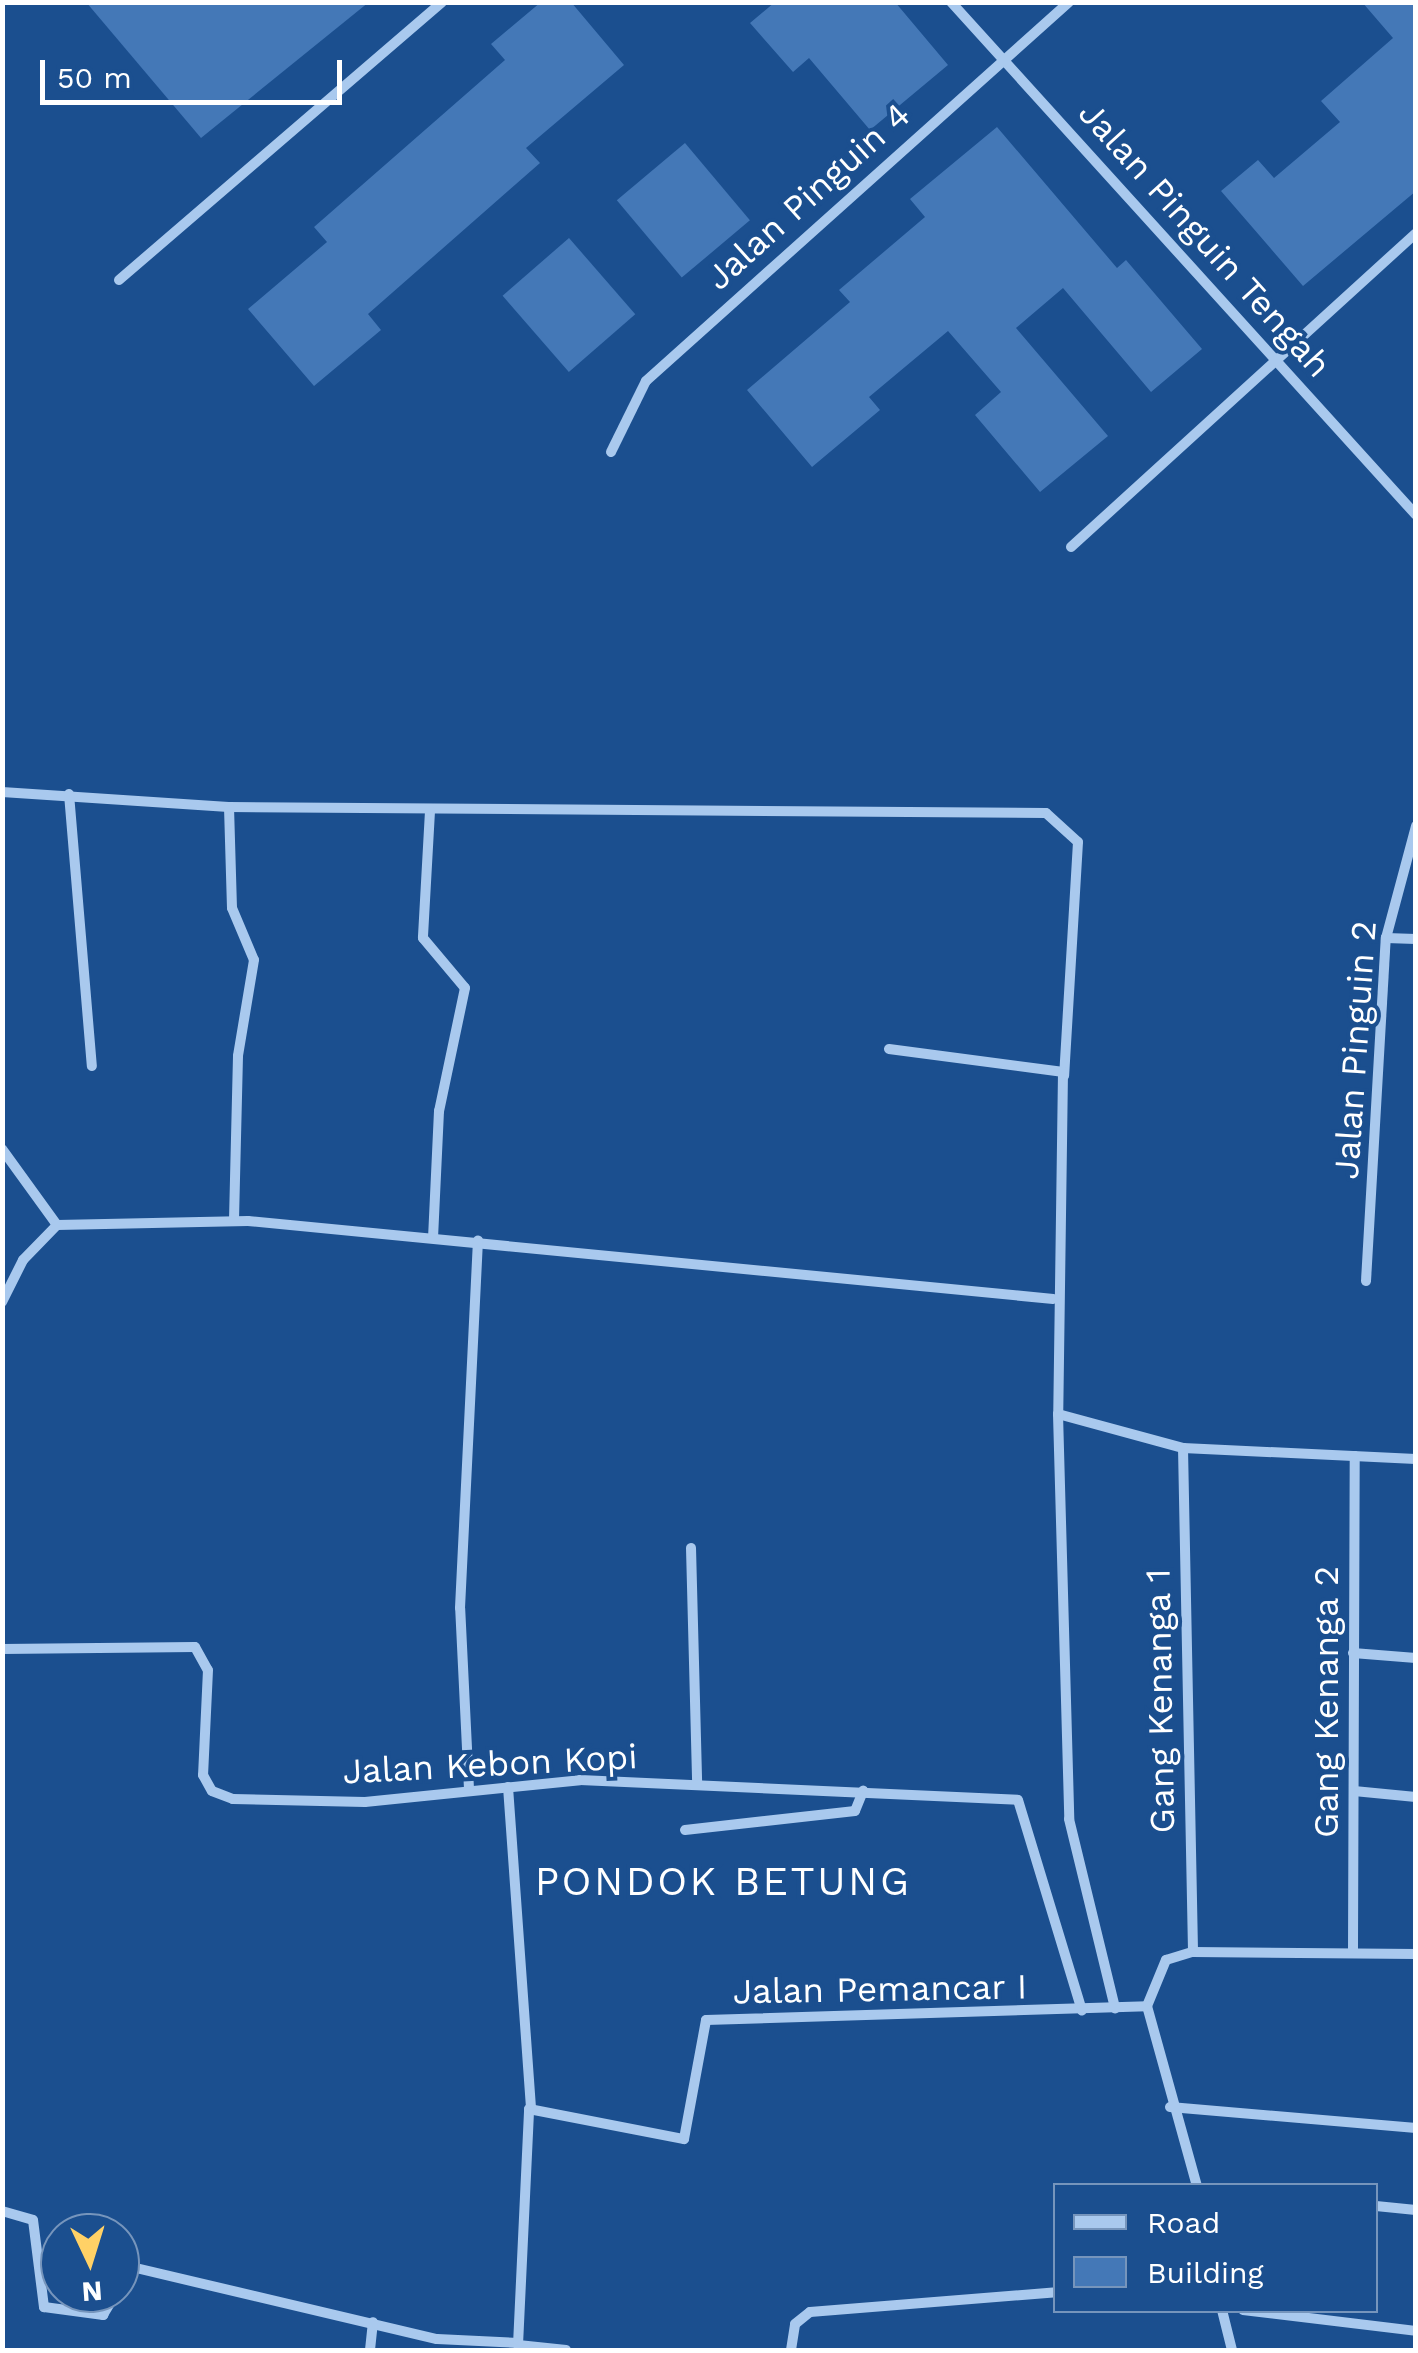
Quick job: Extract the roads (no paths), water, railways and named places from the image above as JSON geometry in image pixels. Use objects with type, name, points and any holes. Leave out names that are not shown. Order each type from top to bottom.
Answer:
[{"type":"street","points":[[119,280],[442,2]]},
{"type":"street","name":"Jalan Pinguin Tengah","points":[[951,2],[1278,358],[1416,515]]},
{"type":"street","name":"Jalan Pinguin 4","points":[[610,452],[646,381],[1000,57],[1070,2]]},
{"type":"street","points":[[1071,548],[1416,233]]},
{"type":"street","points":[[2,792],[229,808],[430,812],[1046,812],[1078,842],[1053,1299],[1069,1819],[1116,2008]]},
{"type":"street","points":[[69,794],[92,1066]]},
{"type":"street","points":[[229,808],[232,908],[254,960],[238,1056],[234,1221]]},
{"type":"street","points":[[430,812],[423,938],[465,988],[439,1111],[433,1236]]},
{"type":"street","name":"Jalan Pinguin 2","points":[[1366,1282],[1386,938],[1416,826]]},
{"type":"street","points":[[1386,938],[1416,939]]},
{"type":"street","points":[[889,1050],[1064,1076]]},
{"type":"street","points":[[2,1148],[57,1225]]},
{"type":"street","points":[[2,1302],[23,1260],[57,1225],[234,1221],[478,1240],[820,1282],[1053,1299]]},
{"type":"street","points":[[469,1789],[460,1608],[478,1240]]},
{"type":"street","points":[[1058,1414],[1182,1448],[1416,1458]]},
{"type":"street","name":"Gang Kenanga 1","points":[[1182,1448],[1193,1952]]},
{"type":"street","name":"Gang Kenanga 2","points":[[1353,1949],[1355,1456]]},
{"type":"street","points":[[691,1548],[697,1782]]},
{"type":"street","name":"Jalan Kebon Kopi","points":[[2,1649],[195,1647],[208,1670],[203,1774],[212,1791],[233,1799],[364,1802],[508,1786],[697,1782],[1018,1800],[1082,2010]]},
{"type":"street","points":[[1353,1653],[1416,1658]]},
{"type":"street","points":[[508,1786],[533,2105],[518,2344]]},
{"type":"street","points":[[685,1830],[855,1810],[863,1791]]},
{"type":"street","points":[[1354,1791],[1416,1797]]},
{"type":"street","points":[[1196,2183],[1170,2107],[1147,2006],[1166,1960],[1193,1952],[1353,1949],[1416,1954]]},
{"type":"street","name":"Jalan Pemancar I","points":[[533,2105],[680,2140],[706,2020],[1147,2006]]},
{"type":"street","points":[[1170,2107],[1416,2128]]},
{"type":"street","points":[[1378,2206],[1416,2210]]},
{"type":"street","points":[[2,2211],[33,2220],[40,2275]]},
{"type":"street","points":[[140,2269],[437,2339],[566,2350]]},
{"type":"street","points":[[791,2350],[795,2324],[810,2312],[1053,2292]]},
{"type":"street","points":[[1223,2313],[1232,2350]]},
{"type":"street","points":[[1268,2313],[1416,2331]]},
{"type":"street","points":[[370,2350],[373,2322]]},
{"type":"district","name":"PONDOK BETUNG","points":[[723,1882]]}]
